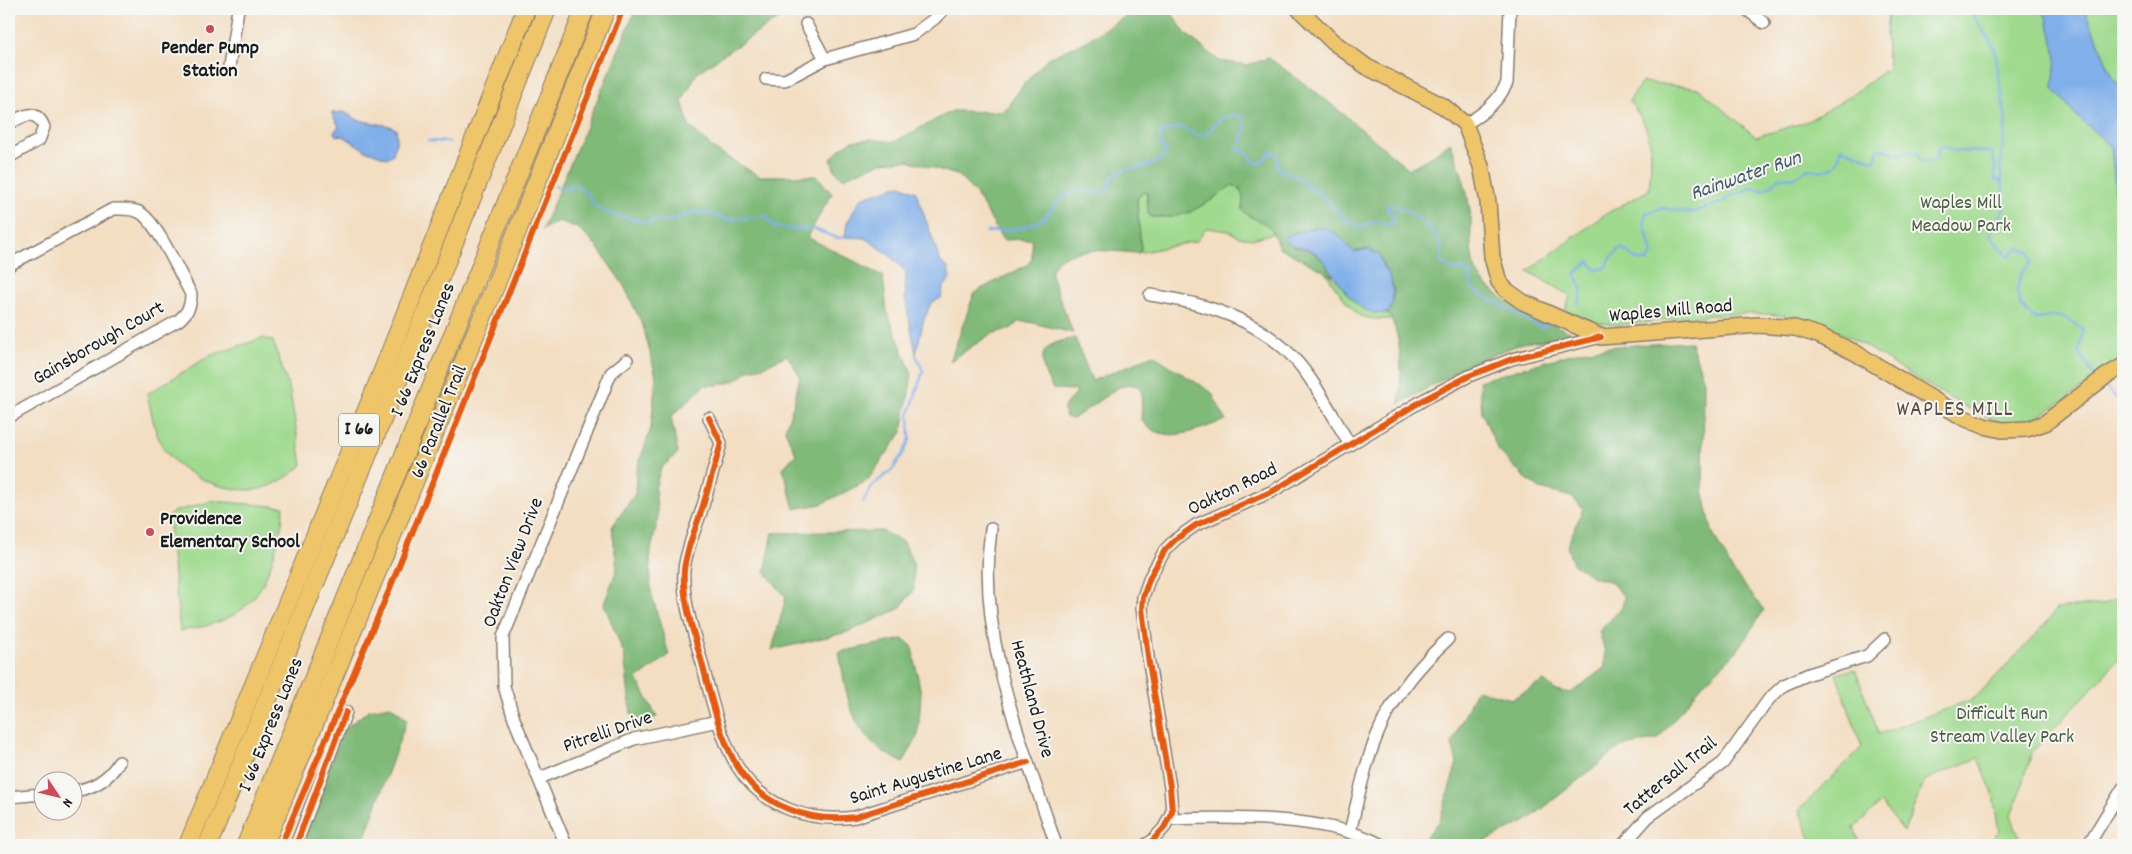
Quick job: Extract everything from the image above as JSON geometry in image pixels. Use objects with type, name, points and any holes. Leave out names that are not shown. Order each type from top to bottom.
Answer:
[{"type":"highway","name":"I 66","points":[[188,845],[382,373],[526,9]]},
{"type":"highway","name":"I 66 Express Lanes","points":[[208,845],[437,286],[547,9]]},
{"type":"highway","name":"I 66 Express Lanes","points":[[246,845],[585,9]]},
{"type":"highway","points":[[264,845],[496,284],[606,9]]},
{"type":"main road","name":"Waples Mill Road","points":[[1298,9],[1332,40],[1367,67],[1443,106],[1465,124],[1481,166],[1488,202],[1492,257],[1499,282],[1506,290],[1523,302],[1601,338],[1759,325],[1796,328],[1818,335],[1854,352],[1964,418],[1984,426],[2002,430],[2028,429],[2045,423],[2056,417],[2092,386],[2117,372]]},
{"type":"street","points":[[229,67],[238,9]]},
{"type":"street","points":[[766,79],[785,80],[825,59],[914,34],[944,9]]},
{"type":"street","points":[[1465,124],[1480,116],[1492,105],[1502,93],[1507,83],[1510,9]]},
{"type":"street","points":[[1746,9],[1764,23]]},
{"type":"street","points":[[806,24],[825,59]]},
{"type":"street","points":[[9,124],[23,115],[32,115],[41,120],[44,127],[40,140],[9,157]]},
{"type":"street","name":"Gainsborough Court","points":[[9,265],[113,209],[129,208],[142,213],[152,223],[191,294],[191,303],[188,312],[179,320],[9,417]]},
{"type":"street","points":[[1150,295],[1230,314],[1279,344],[1294,358],[1306,374],[1350,445]]},
{"type":"street","name":"Oakton Road","points":[[1169,819],[1172,811],[1170,787],[1142,621],[1143,597],[1150,577],[1165,550],[1186,531],[1273,491],[1436,393],[1476,373],[1522,356],[1601,338]]},
{"type":"street","name":"Oakton View Drive","points":[[566,845],[514,718],[504,686],[503,637],[610,373],[627,360]]},
{"type":"street","name":"Saint Augustine Lane","points":[[709,418],[721,443],[684,569],[684,587],[687,607],[718,721],[737,766],[749,782],[769,799],[785,808],[818,818],[837,820],[855,817],[1028,762]]},
{"type":"street","name":"Heathland Drive","points":[[991,529],[988,555],[991,607],[998,660],[1028,762],[1056,845]]},
{"type":"street","points":[[1350,832],[1370,758],[1385,718],[1405,688],[1435,651],[1448,639]]},
{"type":"street","name":"Tattersall Trail","points":[[1623,845],[1648,817],[1723,763],[1775,692],[1794,679],[1867,656],[1885,639]]},
{"type":"street","points":[[296,845],[346,712]]},
{"type":"street","name":"Pitrelli Drive","points":[[540,778],[634,739],[718,721]]},
{"type":"street","points":[[82,789],[103,781],[113,772],[119,762]]},
{"type":"street","points":[[2088,845],[2123,788]]},
{"type":"street","points":[[9,797],[32,795]]},
{"type":"street","points":[[1145,845],[1158,835],[1169,819],[1267,819],[1350,832],[1367,837],[1382,845]]},
{"type":"green space","points":[[636,9],[794,9],[697,73],[682,101],[689,126],[715,150],[759,176],[817,176],[832,194],[807,237],[883,276],[887,312],[912,374],[902,432],[867,481],[821,504],[794,509],[783,468],[796,454],[785,430],[800,376],[787,355],[760,368],[748,370],[739,378],[729,383],[705,385],[671,417],[678,453],[661,468],[655,489],[658,518],[650,555],[651,592],[669,655],[637,679],[657,717],[643,721],[631,714],[624,654],[604,604],[617,569],[612,527],[635,494],[636,472],[651,428],[656,376],[643,326],[624,286],[598,248],[578,228],[558,221],[542,230]]},
{"type":"green space","points":[[1137,9],[1162,9],[1171,12],[1185,33],[1219,61],[1247,65],[1269,58],[1325,99],[1409,169],[1432,156],[1450,142],[1461,170],[1466,190],[1471,220],[1472,256],[1479,276],[1486,285],[1509,302],[1576,335],[1523,343],[1474,362],[1399,404],[1401,370],[1399,345],[1393,322],[1388,313],[1394,296],[1392,283],[1380,256],[1365,249],[1354,252],[1348,246],[1318,227],[1294,233],[1292,246],[1317,255],[1325,263],[1333,276],[1278,247],[1267,225],[1249,216],[1242,210],[1243,197],[1239,188],[1232,185],[1210,201],[1190,212],[1173,217],[1151,217],[1148,212],[1147,192],[1141,193],[1137,200],[1141,250],[1138,253],[1087,251],[1063,257],[1055,264],[1051,275],[1073,333],[1029,322],[1018,322],[1012,328],[991,334],[950,361],[974,294],[1027,265],[1032,259],[1032,239],[1003,240],[976,194],[957,175],[907,160],[882,162],[843,178],[835,171],[831,159],[841,148],[852,141],[871,139],[894,142],[952,111],[1003,112],[1024,84],[1048,58],[1086,41]]},
{"type":"green space","name":"Waples Mill Meadow Park","points":[[1883,9],[2123,9],[2123,359],[2040,415],[2017,424],[2002,422],[1982,415],[1959,403],[1847,336],[1810,321],[1778,315],[1733,314],[1621,325],[1599,322],[1585,319],[1565,310],[1570,296],[1528,271],[1604,215],[1649,190],[1651,153],[1648,133],[1644,123],[1629,101],[1642,82],[1698,88],[1756,137],[1808,121],[1849,97],[1888,68],[1886,33],[1888,14]]},
{"type":"green space","points":[[1232,185],[1239,188],[1243,197],[1242,210],[1250,217],[1267,222],[1274,233],[1252,239],[1239,237],[1229,231],[1206,228],[1197,241],[1138,253],[1141,250],[1137,200],[1141,193],[1147,192],[1146,202],[1156,216],[1173,217],[1190,212],[1210,201]]},
{"type":"green space","points":[[1324,271],[1360,305],[1377,313],[1388,313],[1392,319],[1376,319],[1361,316],[1347,302]]},
{"type":"green space","points":[[263,338],[273,341],[290,392],[302,465],[278,482],[264,488],[240,490],[228,488],[204,480],[182,468],[166,452],[156,431],[147,394],[209,356]]},
{"type":"green space","points":[[1075,338],[1092,381],[1153,355],[1211,392],[1226,420],[1182,434],[1160,433],[1150,428],[1141,420],[1142,395],[1140,387],[1129,384],[1117,388],[1073,419],[1066,417],[1064,407],[1076,394],[1076,390],[1053,389],[1047,378],[1042,360],[1046,349],[1051,345]]},
{"type":"green space","points":[[1691,342],[1704,381],[1703,490],[1712,531],[1732,570],[1764,610],[1737,651],[1701,686],[1658,739],[1620,747],[1527,821],[1477,845],[1419,845],[1439,822],[1457,763],[1452,743],[1476,690],[1512,699],[1544,681],[1555,690],[1571,693],[1605,667],[1605,652],[1599,631],[1622,608],[1624,597],[1612,582],[1593,577],[1573,564],[1567,546],[1583,509],[1572,497],[1540,489],[1522,475],[1498,450],[1482,413],[1479,381],[1581,351],[1617,346]]},
{"type":"green space","points":[[212,501],[284,507],[281,529],[268,572],[251,601],[239,612],[223,620],[180,631],[168,517],[173,512]]},
{"type":"green space","points":[[882,531],[903,542],[913,562],[914,590],[899,609],[848,632],[772,650],[786,597],[765,572],[773,533]]},
{"type":"green space","name":"Difficult Run Stream Valley Park","points":[[2123,594],[2123,655],[2032,752],[2021,791],[2011,815],[2022,845],[2004,845],[2002,840],[1995,845],[1986,845],[1999,832],[1993,794],[1978,758],[1925,780],[1904,831],[1881,803],[1854,828],[1860,845],[1813,845],[1799,810],[1862,747],[1836,674],[1855,669],[1879,734],[1975,698],[2044,626],[2056,609],[2104,604]]},
{"type":"green space","points":[[903,639],[912,646],[921,694],[918,735],[903,763],[877,747],[859,726],[849,703],[839,652]]},
{"type":"green space","points":[[391,706],[407,719],[362,845],[301,845],[343,730],[369,710]]},
{"type":"water","points":[[2043,9],[2084,9],[2112,75],[2123,93],[2123,215],[2117,207],[2111,147],[2074,113],[2053,88],[2056,57],[2051,32]]},
{"type":"water","points":[[344,112],[358,120],[390,126],[396,129],[397,138],[393,154],[387,158],[365,150],[343,136],[335,135],[334,132],[339,126],[331,113]]},
{"type":"water","points":[[901,185],[916,192],[941,263],[948,268],[950,279],[943,288],[941,298],[931,303],[923,322],[916,354],[905,298],[906,272],[888,254],[865,238],[845,237],[847,223],[861,198]]},
{"type":"water","points":[[1318,227],[1330,230],[1354,252],[1369,249],[1380,256],[1383,267],[1389,274],[1392,283],[1393,303],[1388,313],[1374,313],[1363,309],[1345,292],[1323,260],[1314,252],[1285,241],[1285,237],[1294,233]]},
{"type":"waterway","points":[[1969,9],[1994,47],[2006,120],[2000,166],[2005,207],[1990,233],[2008,256],[2019,248],[2029,252],[2032,262],[2021,274],[2017,290],[2020,305],[2035,319],[2061,316],[2083,329],[2079,352],[2096,378]]},
{"type":"waterway","name":"Rainwater Run","points":[[987,232],[1015,229],[1035,223],[1045,217],[1060,200],[1073,192],[1108,192],[1112,176],[1119,172],[1147,166],[1167,153],[1162,147],[1159,137],[1165,131],[1181,127],[1196,135],[1206,135],[1224,117],[1240,115],[1245,128],[1238,150],[1249,154],[1253,161],[1260,164],[1272,151],[1277,154],[1278,169],[1297,177],[1312,191],[1318,192],[1344,218],[1361,228],[1368,223],[1378,221],[1391,225],[1394,216],[1388,211],[1387,206],[1394,206],[1410,213],[1426,226],[1438,240],[1441,246],[1440,262],[1453,270],[1465,269],[1470,277],[1472,289],[1540,327],[1555,323]]},
{"type":"waterway","points":[[428,141],[449,142]]},
{"type":"waterway","name":"Rainwater Run","points":[[1578,304],[1581,289],[1575,274],[1589,261],[1596,270],[1605,268],[1609,260],[1621,248],[1638,260],[1647,261],[1652,254],[1644,223],[1646,213],[1662,208],[1690,213],[1724,202],[1728,197],[1751,188],[1762,190],[1771,186],[1779,178],[1796,177],[1808,169],[1816,171],[1829,169],[1838,161],[1841,148],[1875,161],[1878,150],[1885,149],[1898,155],[1907,151],[1919,154],[1920,160],[1931,162],[1937,158],[1937,150],[1943,146],[1953,151],[1992,152],[1995,164],[1995,179],[2002,181]]},
{"type":"waterway","points":[[555,186],[566,190],[572,184],[587,193],[593,204],[605,212],[643,222],[674,220],[693,212],[715,215],[726,220],[766,216],[775,228],[814,229],[837,238],[845,237]]},
{"type":"waterway","points":[[863,502],[873,485],[892,470],[910,439],[909,415],[923,371],[916,355]]},
{"type":"waterway","points":[[2103,386],[2123,403]]},
{"type":"cycle path","name":"66 Parallel Trail","points":[[281,845],[390,588],[623,9]]},
{"type":"cycle path","points":[[1145,845],[1152,841],[1164,828],[1172,811],[1170,787],[1148,657],[1142,608],[1143,597],[1150,577],[1165,550],[1176,539],[1196,525],[1273,491],[1425,399],[1469,376],[1512,359],[1601,337]]},
{"type":"cycle path","points":[[709,418],[721,443],[687,555],[684,570],[685,593],[692,629],[720,729],[737,766],[747,780],[773,802],[788,809],[821,817],[855,817],[1028,762]]},
{"type":"cycle path","points":[[296,845],[346,712]]},
{"type":"place","name":"Pender Pump Station","points":[[210,29]]},
{"type":"place","name":"Providence Elementary School","points":[[150,532]]},
{"type":"district","name":"WAPLES MILL","points":[[1955,410]]}]
